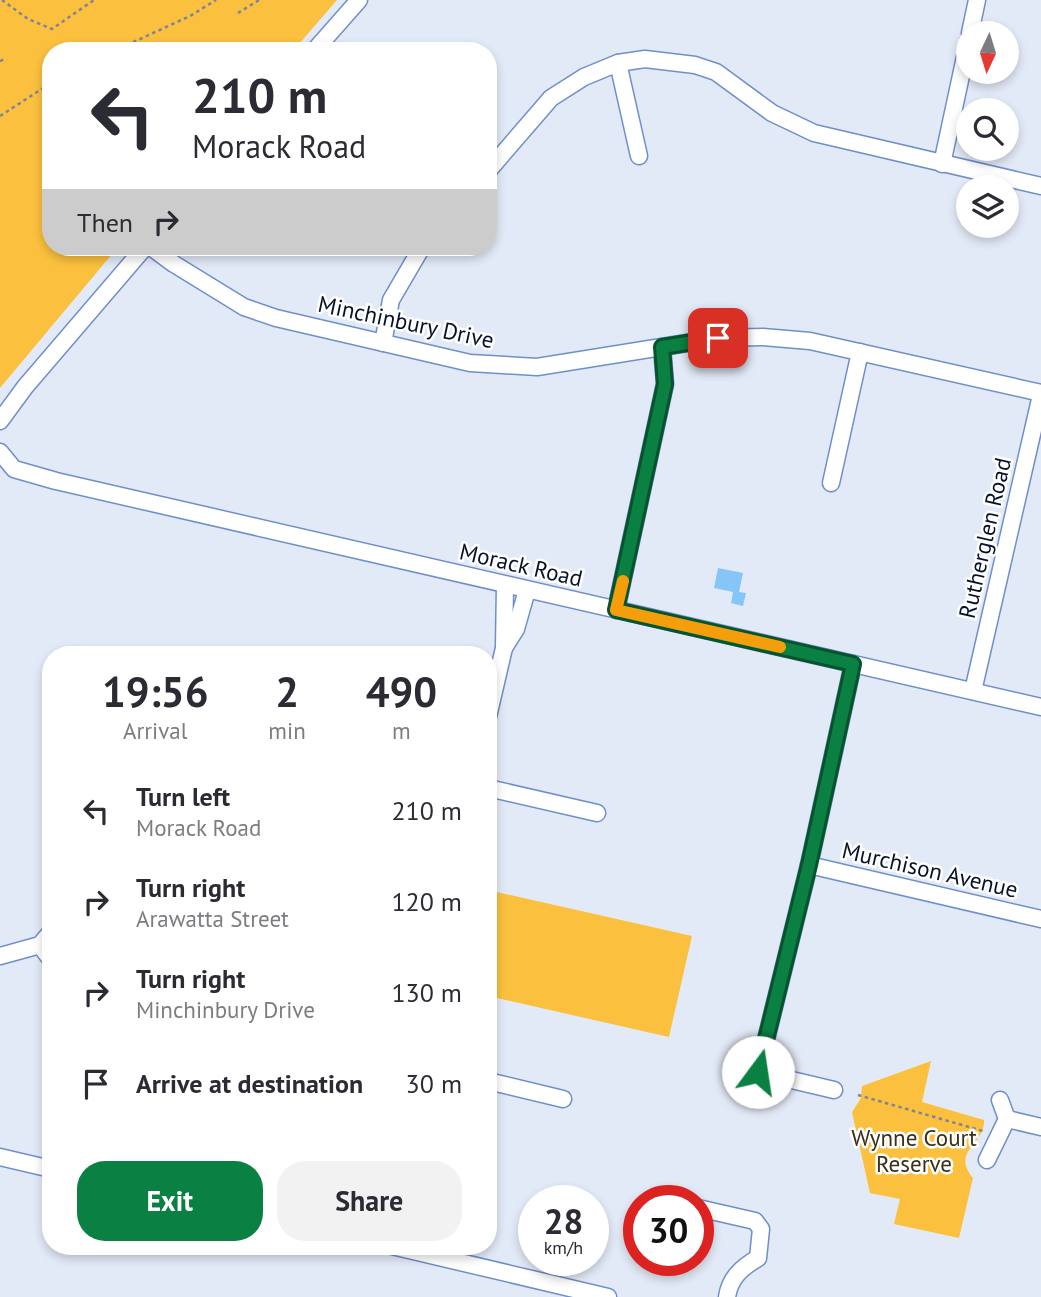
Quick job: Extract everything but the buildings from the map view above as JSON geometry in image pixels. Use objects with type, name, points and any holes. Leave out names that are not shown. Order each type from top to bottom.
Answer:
[{"type":"street","points":[[322,42],[359,0]]},
{"type":"street","points":[[973,21],[977,0]]},
{"type":"street","points":[[497,161],[551,98],[584,77],[618,63],[645,59],[695,65],[716,72],[772,113],[814,133],[1041,186]]},
{"type":"street","points":[[618,63],[639,156]]},
{"type":"street","points":[[942,164],[959,84]]},
{"type":"street","points":[[0,421],[25,387],[137,256]]},
{"type":"street","name":"Minchinbury Drive","points":[[163,256],[244,307],[276,318],[470,363],[537,367],[718,338],[763,337],[810,341],[1041,394]]},
{"type":"street","points":[[383,343],[391,300],[417,256]]},
{"type":"street","points":[[616,610],[665,384],[662,347]]},
{"type":"street","points":[[831,483],[860,352]]},
{"type":"street","name":"Rutherglen Road","points":[[973,691],[1041,394]]},
{"type":"street","name":"Morack Road","points":[[1,457],[14,469],[26,474],[1041,706]]},
{"type":"street","points":[[497,678],[504,648],[505,585]]},
{"type":"street","points":[[504,648],[516,629],[527,590]]},
{"type":"street","points":[[834,1090],[758,1072],[809,865],[853,664]]},
{"type":"street","points":[[497,790],[597,813]]},
{"type":"street","name":"Murchison Avenue","points":[[809,865],[1041,919]]},
{"type":"street","points":[[0,956],[42,940]]},
{"type":"street","points":[[497,1083],[563,1098]]},
{"type":"street","points":[[987,1160],[1007,1119],[1000,1100]]},
{"type":"street","points":[[1007,1119],[1041,1127]]},
{"type":"street","points":[[0,1157],[42,1167]]},
{"type":"street","points":[[714,1212],[755,1221],[761,1229],[758,1258],[743,1268],[729,1283],[727,1297]]},
{"type":"street","points":[[423,1255],[541,1289],[608,1297]]},
{"type":"path","points":[[2,0],[28,19],[52,29],[94,0]]},
{"type":"path","points":[[134,42],[190,16],[216,0]]},
{"type":"path","points":[[238,13],[259,0]]},
{"type":"path","points":[[0,61],[5,59]]},
{"type":"path","points":[[0,116],[42,89]]},
{"type":"path","points":[[858,1095],[983,1131]]},
{"type":"green space","points":[[0,0],[337,0],[301,42],[42,42],[42,256],[110,256],[0,388]]},
{"type":"green space","points":[[497,892],[692,936],[669,1037],[497,998]]},
{"type":"green space","name":"Wynne Court Reserve","points":[[931,1061],[922,1102],[984,1120],[980,1136],[967,1154],[967,1168],[973,1178],[959,1238],[894,1224],[900,1199],[870,1193],[852,1112],[861,1098],[862,1086]]},
{"type":"slow traffic","points":[[623,581],[616,610],[780,647]]},
{"type":"route","points":[[718,338],[662,347],[665,384],[616,610],[853,664],[809,865],[758,1072]]}]
